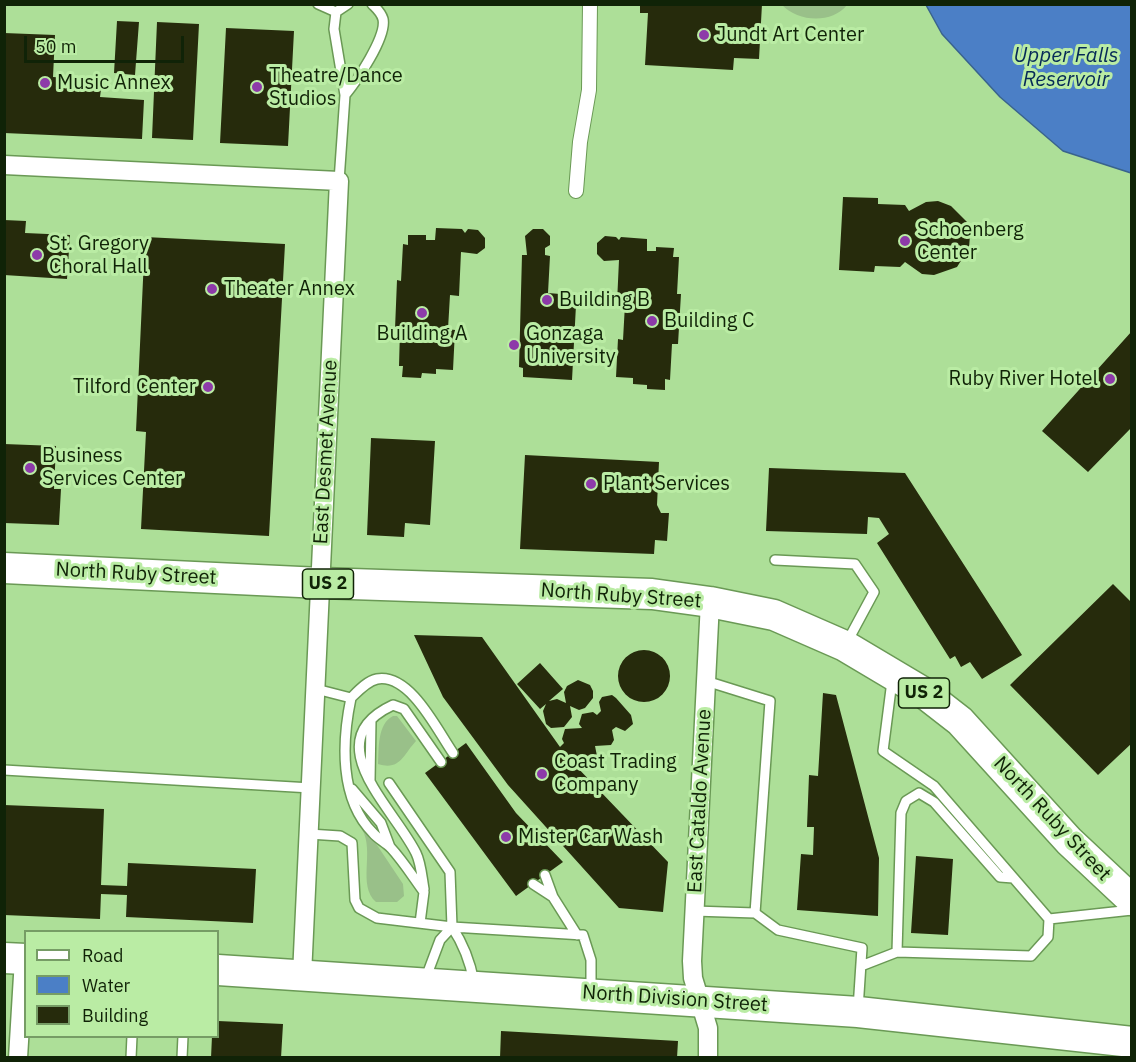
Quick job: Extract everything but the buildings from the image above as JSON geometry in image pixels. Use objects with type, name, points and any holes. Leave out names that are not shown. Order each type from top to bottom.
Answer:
[{"type":"main road","name":"North Ruby Street","points":[[4,568],[321,583],[652,594],[710,602],[774,615],[845,646],[893,672],[924,693],[960,722],[1069,841],[1131,900]]},
{"type":"main road","name":"North Division Street","points":[[219,970],[858,1012],[1131,1042]]},
{"type":"street","points":[[576,191],[580,142],[589,90],[590,4]]},
{"type":"street","points":[[4,165],[339,182]]},
{"type":"street","name":"East Desmet Avenue","points":[[302,975],[339,182]]},
{"type":"street","name":"East Cataldo Avenue","points":[[708,1058],[708,1028],[693,978],[694,911],[710,602]]},
{"type":"street","points":[[18,959],[18,1058]]},
{"type":"lane","points":[[318,4],[336,12]]},
{"type":"lane","points":[[339,182],[345,95],[334,29],[336,12],[348,4]]},
{"type":"lane","points":[[345,95],[357,81],[382,32],[384,21],[379,10],[372,4]]},
{"type":"lane","points":[[775,560],[855,564],[874,592],[845,646]]},
{"type":"lane","points":[[861,966],[897,952],[1032,956],[1048,937],[1049,919],[934,786],[883,751],[893,672]]},
{"type":"lane","points":[[424,892],[390,847],[367,825],[358,811],[343,762],[345,727],[351,698],[375,679],[388,679],[410,690],[453,753]]},
{"type":"lane","points":[[706,681],[770,701],[755,913]]},
{"type":"lane","points":[[316,689],[351,698]]},
{"type":"lane","points":[[420,924],[424,892],[417,855],[370,783],[360,760],[360,737],[377,712],[393,705],[404,709],[441,762]]},
{"type":"lane","points":[[4,770],[311,788]]},
{"type":"lane","points":[[389,783],[450,872],[452,927],[462,941],[475,986]]},
{"type":"lane","points":[[897,952],[901,813],[906,801],[919,794],[934,802],[1000,877],[1013,878]]},
{"type":"lane","points":[[309,834],[340,836],[352,843],[355,900],[359,908],[376,918],[452,927],[577,935],[585,938],[591,960],[591,993]]},
{"type":"lane","points":[[545,875],[553,897],[577,935]]},
{"type":"lane","points":[[533,884],[553,897]]},
{"type":"lane","points":[[1049,919],[1131,910]]},
{"type":"lane","points":[[694,911],[755,913],[778,930],[862,948],[858,1012]]},
{"type":"lane","points":[[424,983],[440,940],[452,927]]},
{"type":"lane","points":[[131,1058],[132,1038]]},
{"type":"lane","points":[[182,1058],[183,1038]]},
{"type":"green space","points":[[782,5],[847,5],[833,15],[815,18],[797,15]]},
{"type":"green space","points":[[393,716],[397,716],[416,741],[400,760],[385,766],[378,764],[381,731]]},
{"type":"green space","points":[[365,827],[403,884],[404,896],[397,902],[376,902],[370,895],[366,838],[362,829]]},
{"type":"water","name":"Upper Falls Reservoir","points":[[926,5],[1131,5],[1131,173],[1063,151],[1000,97],[942,34]]},
{"type":"place","name":"Jundt Art Center","points":[[704,35]]},
{"type":"place","name":"Music Annex","points":[[45,83]]},
{"type":"place","name":"Theatre/Dance Studios","points":[[257,87]]},
{"type":"place","name":"Schoenberg Center","points":[[905,241]]},
{"type":"place","name":"St. Gregory Choral Hall","points":[[37,255]]},
{"type":"place","name":"Theater Annex","points":[[212,289]]},
{"type":"place","name":"Building B","points":[[547,300]]},
{"type":"place","name":"Building A","points":[[422,313]]},
{"type":"place","name":"Building C","points":[[652,321]]},
{"type":"place","name":"Gonzaga University","points":[[514,345]]},
{"type":"place","name":"Ruby River Hotel","points":[[1110,379]]},
{"type":"place","name":"Tilford Center","points":[[208,387]]},
{"type":"place","name":"Business Services Center","points":[[30,468]]},
{"type":"place","name":"Plant Services","points":[[591,484]]},
{"type":"place","name":"Coast Trading Company","points":[[542,774]]},
{"type":"place","name":"Mister Car Wash","points":[[506,837]]}]
